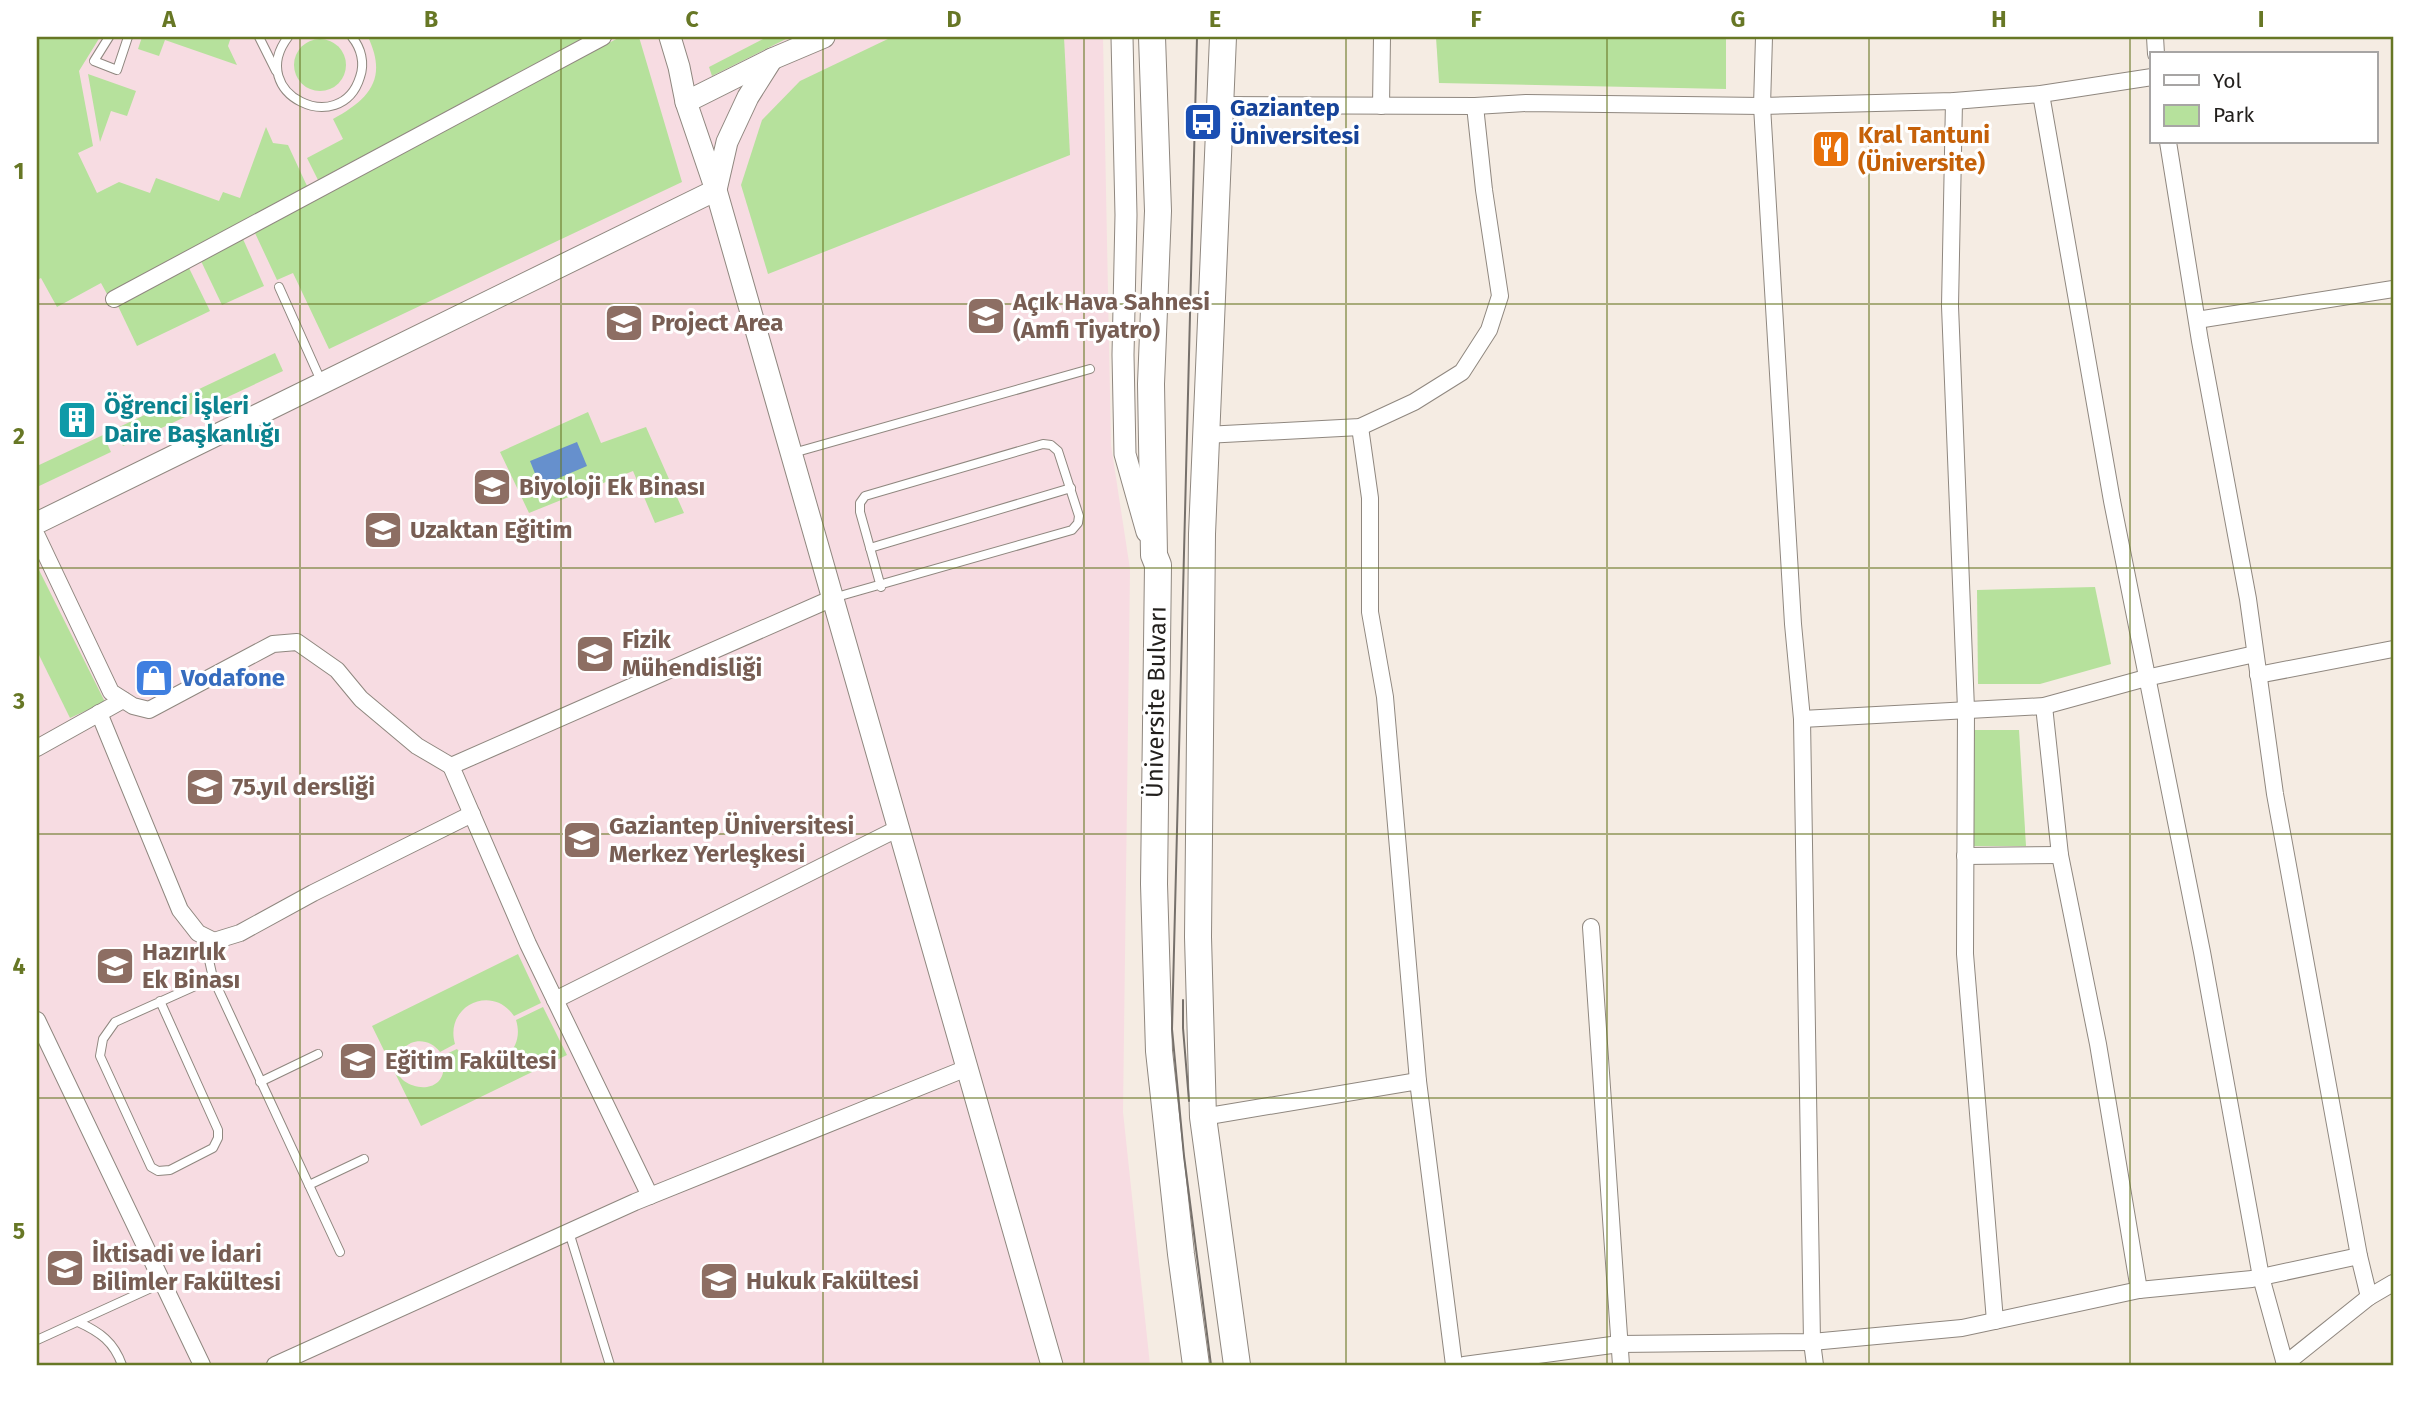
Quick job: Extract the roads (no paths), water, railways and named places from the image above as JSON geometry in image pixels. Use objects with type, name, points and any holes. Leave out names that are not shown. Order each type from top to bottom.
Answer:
[{"type":"main road","name":"Üniversite Bulvarı","points":[[1152,37],[1158,211],[1151,384],[1154,555],[1158,565],[1154,884],[1159,1051],[1196,1365]]},
{"type":"main road","name":"Üniversite Bulvarı","points":[[1223,37],[1202,534],[1198,937],[1203,1116],[1237,1365]]},
{"type":"street","points":[[114,299],[603,37]]},
{"type":"street","points":[[670,37],[686,102],[716,190],[1052,1365]]},
{"type":"street","points":[[686,102],[772,59],[824,37]]},
{"type":"street","points":[[1122,37],[1126,215],[1123,355],[1125,454],[1154,555]]},
{"type":"street","points":[[1381,106],[1382,37]]},
{"type":"street","points":[[1764,37],[1762,106],[1793,624],[1802,719],[1812,1342],[1815,1365]]},
{"type":"street","points":[[716,190],[727,142],[747,97],[772,59]]},
{"type":"street","points":[[1219,104],[1475,106],[1526,103],[1762,106],[1954,101],[2041,94],[2150,77]]},
{"type":"street","points":[[2041,94],[2109,487],[2202,952],[2261,1277],[2285,1365],[2369,1297],[2393,1283]]},
{"type":"street","points":[[1954,101],[1950,306],[1966,709],[1965,954],[1995,1321]]},
{"type":"street","points":[[1205,435],[1360,427],[1414,402],[1462,372],[1489,330],[1500,296],[1475,106]]},
{"type":"street","points":[[2168,144],[2197,320],[2248,599],[2275,794],[2359,1256],[2369,1297]]},
{"type":"street","points":[[37,523],[716,190]]},
{"type":"street","points":[[2197,320],[2393,289]]},
{"type":"street","points":[[1360,427],[1370,498],[1370,612],[1385,697],[1418,1082],[1454,1365]]},
{"type":"street","points":[[37,536],[110,692],[133,706],[149,710],[273,644],[296,642],[337,670],[362,699],[418,746],[451,766],[528,944],[650,1196]]},
{"type":"street","points":[[451,766],[833,598]]},
{"type":"street","points":[[2258,675],[2393,649]]},
{"type":"street","points":[[1802,719],[2044,706],[2146,678],[2255,654]]},
{"type":"street","points":[[37,748],[123,700]]},
{"type":"street","points":[[2044,706],[2060,855],[2098,1044],[2139,1290]]},
{"type":"street","points":[[99,713],[180,910],[198,933],[214,941],[240,933],[313,893],[472,814]]},
{"type":"street","points":[[555,1000],[899,828]]},
{"type":"street","points":[[1965,856],[2060,855]]},
{"type":"street","points":[[1591,927],[1621,1365]]},
{"type":"street","points":[[37,1020],[202,1365]]},
{"type":"street","points":[[275,1365],[650,1196],[967,1068]]},
{"type":"street","points":[[1203,1116],[1418,1082]]},
{"type":"street","points":[[1464,1365],[1619,1345],[1812,1342],[1962,1328],[2139,1290],[2261,1277],[2359,1256]]},
{"type":"lane","points":[[108,37],[94,61],[117,70],[128,37]]},
{"type":"lane","points":[[259,37],[290,96],[310,106],[332,106],[342,101],[357,85],[362,63],[354,38]]},
{"type":"lane","points":[[279,77],[278,55],[288,37]]},
{"type":"lane","points":[[279,287],[322,383]]},
{"type":"lane","points":[[791,453],[1090,369]]},
{"type":"lane","points":[[833,598],[881,587],[1072,530],[1078,523],[1079,516],[1058,451],[1051,445],[1043,444],[864,496],[860,503],[860,512],[881,587]]},
{"type":"lane","points":[[870,548],[1071,488]]},
{"type":"lane","points":[[214,941],[208,960],[213,978],[341,1252]]},
{"type":"lane","points":[[160,1001],[218,1130],[218,1138],[213,1149],[170,1170],[158,1171],[151,1167],[100,1056],[103,1039],[115,1022],[160,1001],[213,978]]},
{"type":"lane","points":[[260,1082],[318,1054]]},
{"type":"lane","points":[[309,1185],[364,1159]]},
{"type":"lane","points":[[569,1233],[610,1365]]},
{"type":"lane","points":[[37,1340],[162,1283]]},
{"type":"lane","points":[[78,1322],[97,1330],[111,1343],[122,1365]]},
{"type":"water","points":[[577,442],[587,466],[540,486],[530,461]]},
{"type":"tram line","points":[[1197,37],[1172,1029],[1184,1156],[1211,1365]]},
{"type":"tram line","points":[[1183,1000],[1189,1101]]},
{"type":"place","name":"Gaziantep Üniversitesi","points":[[1203,122]]},
{"type":"place","name":"Kral Tantuni (Üniversite)","points":[[1831,149]]},
{"type":"place","name":"Açık Hava Sahnesi (Amfi Tiyatro)","points":[[986,316]]},
{"type":"place","name":"Project Area","points":[[624,323]]},
{"type":"place","name":"Öğrenci İşleri Daire Başkanlığı","points":[[77,420]]},
{"type":"place","name":"Biyoloji Ek Binası","points":[[492,487]]},
{"type":"place","name":"Uzaktan Eğitim","points":[[383,530]]},
{"type":"place","name":"Fizik Mühendisliği","points":[[595,654]]},
{"type":"place","name":"Vodafone","points":[[154,678]]},
{"type":"place","name":"75.yıl dersliği","points":[[205,787]]},
{"type":"place","name":"Gaziantep Üniversitesi Merkez Yerleşkesi","points":[[582,840]]},
{"type":"place","name":"Hazırlık Ek Binası","points":[[115,966]]},
{"type":"place","name":"Eğitim Fakültesi","points":[[358,1061]]},
{"type":"place","name":"İktisadi ve İdari Bilimler Fakültesi","points":[[65,1268]]},
{"type":"place","name":"Hukuk Fakültesi","points":[[719,1281]]}]
